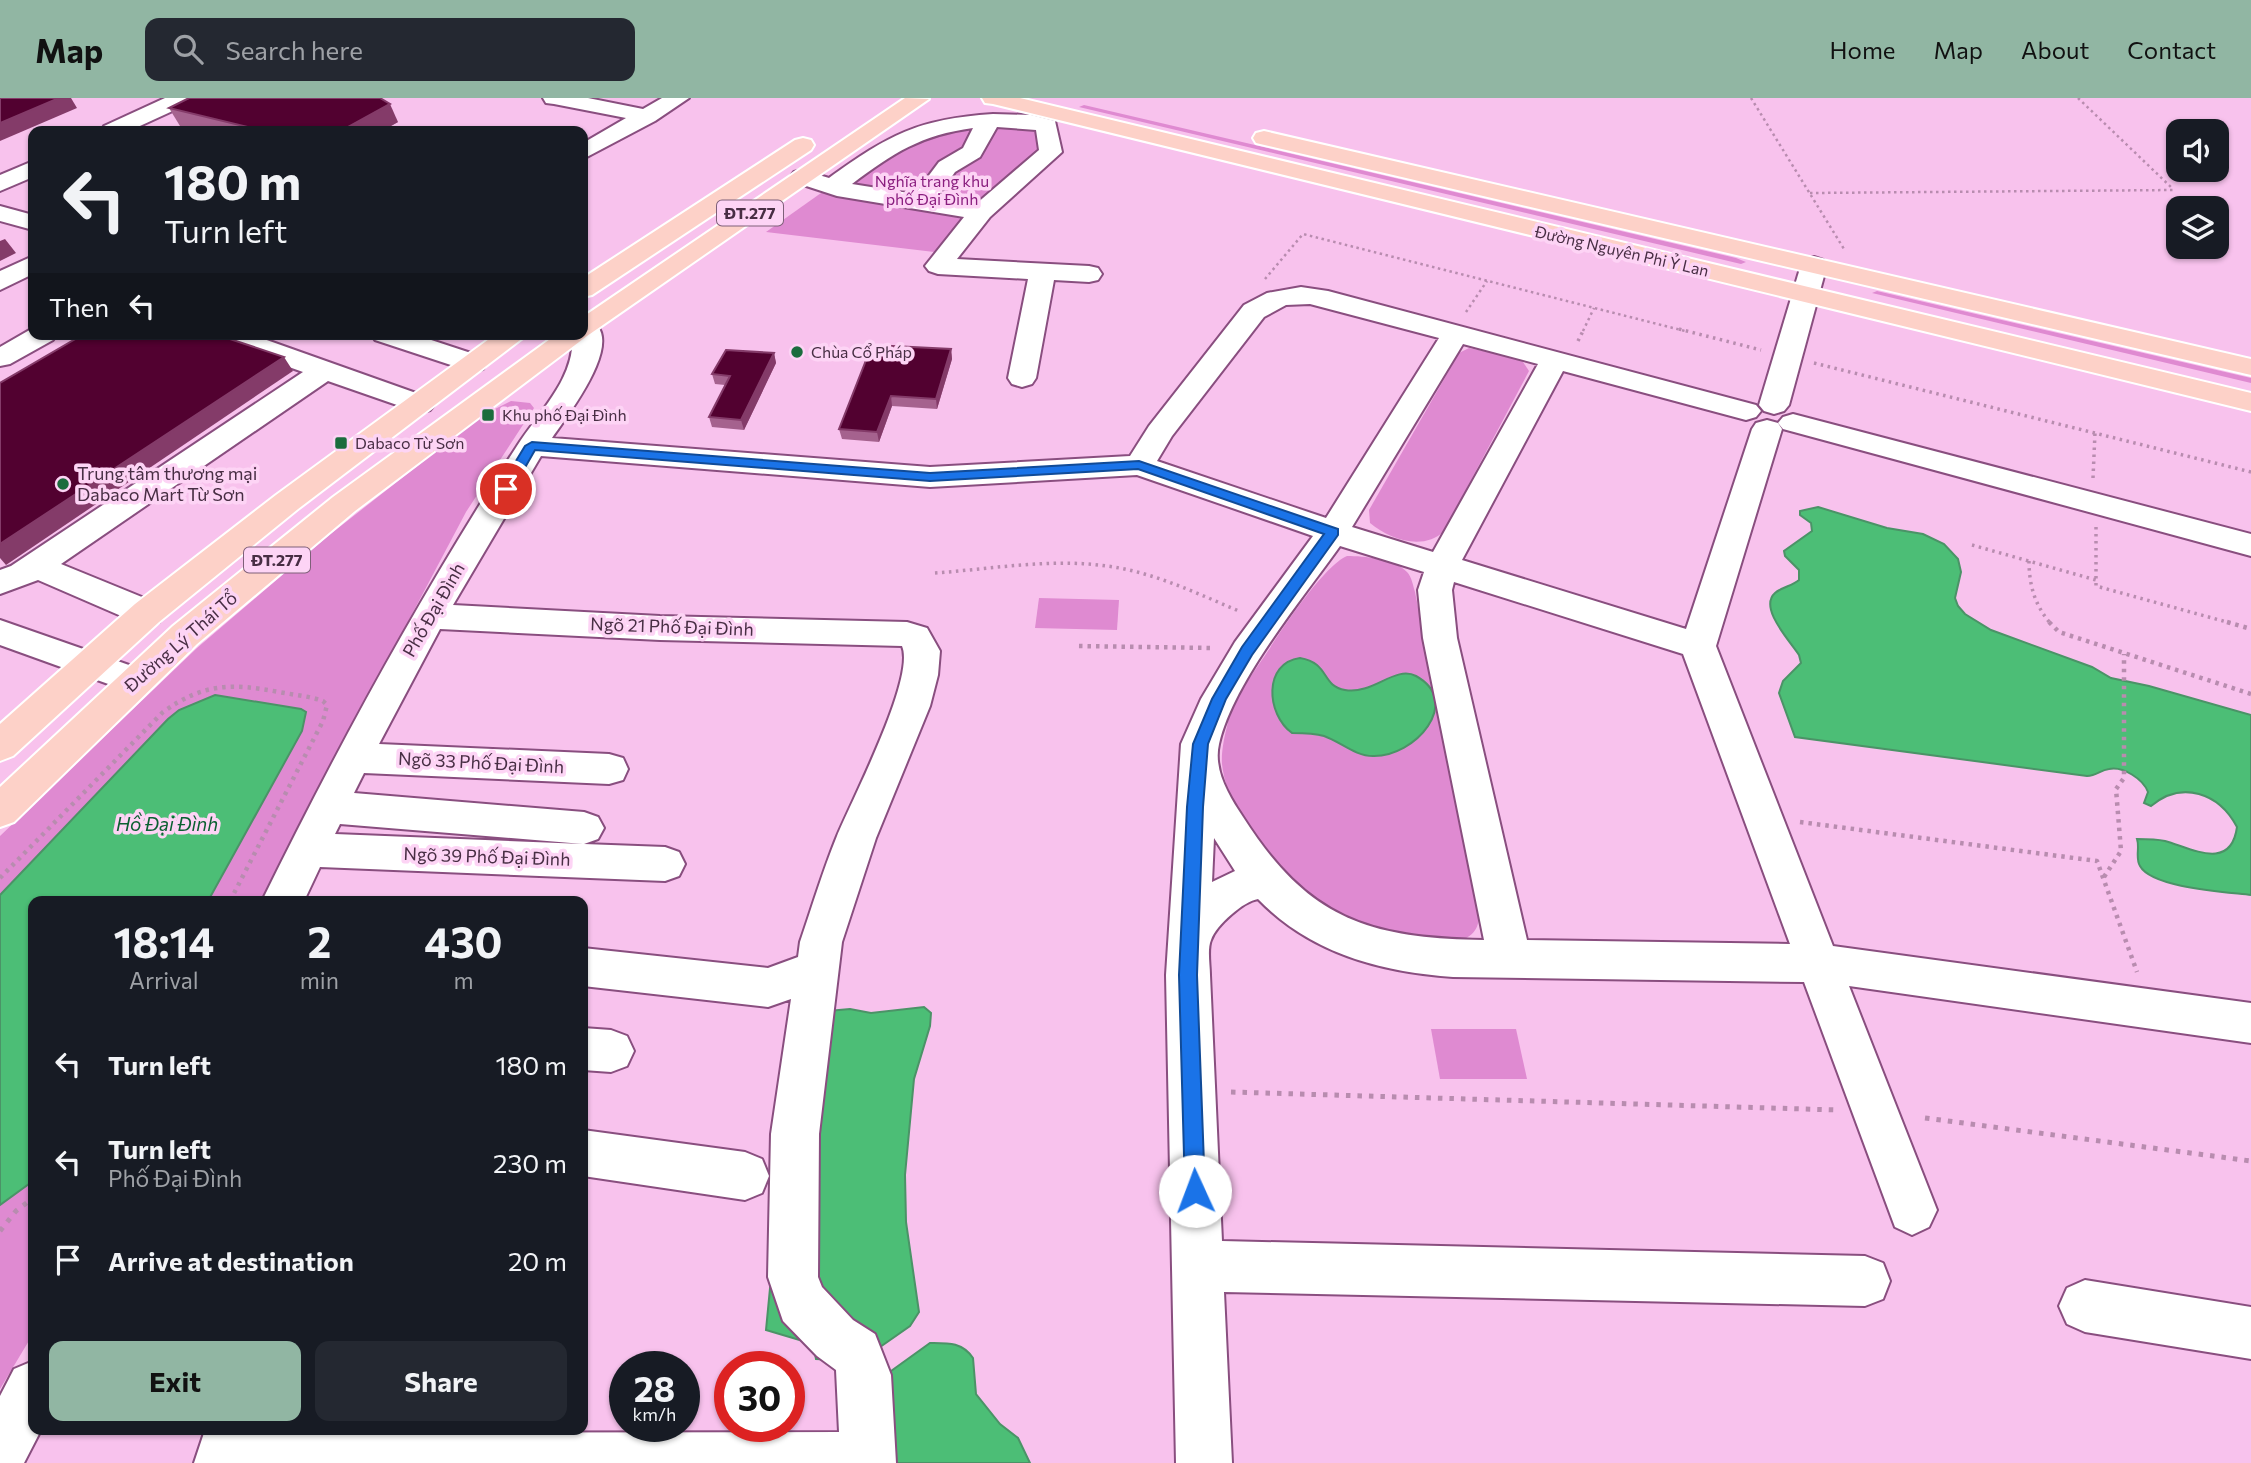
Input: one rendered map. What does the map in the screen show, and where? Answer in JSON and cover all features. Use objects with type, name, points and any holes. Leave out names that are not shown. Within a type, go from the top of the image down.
[{"type":"main road","points":[[910,98],[939,99]]},
{"type":"main road","name":"Đường Lý Thái Tổ","points":[[588,325],[918,99]]},
{"type":"main road","name":"Đường Nguyên Phi Ỷ Lan","points":[[990,110],[1320,179],[2251,402]]},
{"type":"main road","name":"Đường Nguyên Phi Ỷ Lan","points":[[1241,132],[2251,367]]},
{"type":"main road","name":"ĐT.277","points":[[588,286],[820,134]]},
{"type":"main road","name":"ĐT.277","points":[[0,746],[146,613],[287,502],[506,340]]},
{"type":"main road","name":"Đường Lý Thái Tổ","points":[[0,811],[185,635],[345,504],[567,340]]},
{"type":"street","points":[[130,126],[182,98]]},
{"type":"street","points":[[554,98],[647,116]]},
{"type":"street","points":[[588,149],[678,98]]},
{"type":"street","points":[[833,187],[900,141],[990,110],[1023,122],[1047,126],[1052,149],[1047,156],[981,212],[939,266],[1089,274]]},
{"type":"street","points":[[921,202],[947,167],[972,152],[990,110]]},
{"type":"street","points":[[0,184],[28,171]]},
{"type":"street","points":[[802,177],[833,187],[981,212]]},
{"type":"street","points":[[0,213],[28,221]]},
{"type":"street","points":[[1814,265],[1770,417],[1698,646],[1912,1210]]},
{"type":"street","points":[[0,282],[28,267]]},
{"type":"street","points":[[1022,378],[1042,272]]},
{"type":"street","points":[[1139,465],[1160,432],[1254,311],[1270,301],[1295,295],[1319,297],[1566,350],[1770,417],[2251,545]]},
{"type":"street","points":[[1204,1463],[1188,975],[1200,744],[1226,687],[1247,651],[1333,532],[1458,328]]},
{"type":"street","points":[[240,340],[419,404]]},
{"type":"street","points":[[403,340],[473,363]]},
{"type":"street","name":"Phố Đại Đình","points":[[285,896],[429,616],[532,446],[571,388],[586,360],[586,340]]},
{"type":"street","points":[[6,369],[51,344]]},
{"type":"street","points":[[1509,957],[1440,638],[1435,590],[1442,566],[1566,350]]},
{"type":"street","points":[[0,582],[15,578],[35,566],[325,370]]},
{"type":"street","points":[[532,446],[930,477],[1139,465],[1333,532],[1698,646]]},
{"type":"street","points":[[35,566],[146,613]]},
{"type":"street","name":"Ngõ 21 Phố Đại Đình","points":[[429,616],[660,628],[907,634],[915,637],[922,651],[920,675],[912,706],[856,838],[821,942],[817,969]]},
{"type":"street","points":[[0,632],[136,681]]},
{"type":"street","name":"Ngõ 33 Phố Đại Đình","points":[[354,758],[609,769]]},
{"type":"street","points":[[1197,766],[1214,805],[1236,843],[1267,881],[1312,919],[1344,937],[1412,955],[1453,958],[1819,962],[2251,1023]]},
{"type":"street","points":[[329,807],[584,828]]},
{"type":"street","name":"Ngõ 39 Phố Đại Đình","points":[[308,850],[665,864]]},
{"type":"street","points":[[1190,935],[1210,907],[1224,895],[1239,885],[1267,881]]},
{"type":"street","points":[[230,1435],[221,1461],[868,1461],[864,1375],[856,1353],[835,1338],[801,1303],[793,1277],[795,1134],[817,969],[768,988],[588,968]]},
{"type":"street","points":[[588,1154],[745,1176]]},
{"type":"street","points":[[1198,1266],[1865,1282]]},
{"type":"street","points":[[2085,1306],[2251,1333]]},
{"type":"street","points":[[0,1452],[28,1398]]},
{"type":"path","points":[[1751,98],[1862,276]]},
{"type":"path","points":[[1810,193],[2174,190],[2078,98]]},
{"type":"path","points":[[1262,282],[1303,234],[1761,350]]},
{"type":"path","points":[[1458,328],[1487,281]]},
{"type":"path","points":[[1566,350],[1594,308]]},
{"type":"path","points":[[1814,363],[2251,472]]},
{"type":"path","points":[[2093,490],[2095,433]]},
{"type":"path","points":[[2096,516],[2096,586],[2251,629]]},
{"type":"path","points":[[1972,545],[2096,580]]},
{"type":"path","points":[[2029,561],[2031,593],[2048,623],[2070,637],[2251,694]]},
{"type":"path","points":[[934,573],[1084,564],[1109,566],[1183,589],[1250,616]]},
{"type":"path","points":[[1079,646],[1214,648]]},
{"type":"path","points":[[2103,877],[2121,851],[2116,789],[2124,778],[2124,654]]},
{"type":"path","points":[[0,878],[163,712],[181,699],[202,690],[236,684],[323,701],[327,705],[323,721],[233,896]]},
{"type":"path","points":[[1799,821],[2097,861],[2141,983]]},
{"type":"path","points":[[1191,1091],[1838,1110]]},
{"type":"path","points":[[1925,1118],[2251,1161]]},
{"type":"path","points":[[0,1231],[16,1211],[28,1202]]},
{"type":"green space","points":[[1084,105],[1746,262],[1741,264],[1079,107]]},
{"type":"green space","name":"Nghĩa trang khu phố Đại Đình","points":[[1043,123],[1056,152],[951,254],[766,232],[893,142],[934,127]]},
{"type":"green space","points":[[1877,291],[2251,378],[2251,383],[1872,293]]},
{"type":"green space","points":[[1469,348],[1521,359],[1529,371],[1444,531],[1427,541],[1417,542],[1387,534],[1370,523],[1369,510],[1459,353]]},
{"type":"green space","points":[[511,401],[530,403],[534,408],[466,512],[320,788],[266,896],[28,896],[28,1342],[0,1389],[0,836],[197,648],[328,536],[487,413]]},
{"type":"green space","points":[[1347,556],[1395,564],[1409,574],[1415,592],[1479,912],[1478,925],[1472,934],[1450,944],[1367,927],[1343,917],[1319,902],[1295,884],[1254,839],[1228,789],[1222,754],[1235,702],[1305,597],[1328,571]]},
{"type":"green space","points":[[1039,598],[1119,600],[1117,630],[1035,628]]},
{"type":"green space","points":[[1431,1029],[1516,1029],[1527,1079],[1440,1079]]},
{"type":"water","points":[[1818,507],[1887,528],[1923,534],[1944,544],[1958,559],[1961,572],[1955,598],[1958,606],[1965,614],[1991,630],[2092,667],[2111,678],[2251,715],[2251,895],[2174,884],[2147,873],[2140,866],[2137,839],[2165,841],[2198,852],[2218,853],[2227,849],[2233,841],[2237,827],[2220,806],[2199,794],[2175,794],[2151,806],[2144,803],[2148,792],[2142,782],[2132,774],[2120,770],[2106,770],[2087,776],[1795,737],[1779,693],[1783,681],[1801,663],[1799,655],[1783,634],[1770,607],[1775,593],[1799,580],[1799,570],[1785,556],[1784,551],[1812,531],[1811,523],[1800,515],[1800,511]]},
{"type":"water","points":[[1300,658],[1316,665],[1332,684],[1345,690],[1365,688],[1400,674],[1416,676],[1429,687],[1435,700],[1434,713],[1428,726],[1404,748],[1373,756],[1354,751],[1324,736],[1292,733],[1283,725],[1277,714],[1272,690],[1279,669]]},
{"type":"water","name":"Hồ Đại Đình","points":[[215,695],[306,712],[302,731],[211,896],[28,896],[28,1185],[0,1205],[0,895],[179,710]]},
{"type":"water","points":[[924,1007],[931,1013],[930,1026],[914,1079],[905,1175],[906,1222],[919,1312],[910,1326],[860,1361],[816,1359],[813,1344],[766,1330],[776,1226],[806,1013],[850,1009],[871,1013]]},
{"type":"water","points":[[930,1343],[954,1344],[969,1353],[973,1358],[976,1394],[1000,1424],[1018,1438],[1030,1463],[840,1463],[848,1402]]},
{"type":"building","points":[[0,98],[59,98],[0,123]]},
{"type":"building","points":[[189,98],[380,98],[390,104],[350,126],[243,126],[169,108]]},
{"type":"building","name":"Trung tâm thương mại Dabaco Mart Từ Sơn","points":[[74,340],[233,340],[284,357],[0,544],[0,383]]},
{"type":"building","points":[[872,345],[951,349],[936,399],[891,396],[877,432],[839,429]]},
{"type":"building","points":[[726,350],[774,353],[741,420],[709,417],[730,376],[712,374]]},
{"type":"place","name":"Chùa Cổ Pháp","points":[[797,352]]},
{"type":"place","name":"Khu phố Đại Đình","points":[[488,415]]},
{"type":"place","name":"Dabaco Từ Sơn","points":[[341,443]]},
{"type":"place","name":"Trung tâm thương mại Dabaco Mart Từ Sơn","points":[[63,484]]},
{"type":"route","points":[[506,489],[532,446],[930,477],[1139,465],[1333,532],[1247,651],[1219,699],[1200,744],[1188,975],[1195,1191]]}]
